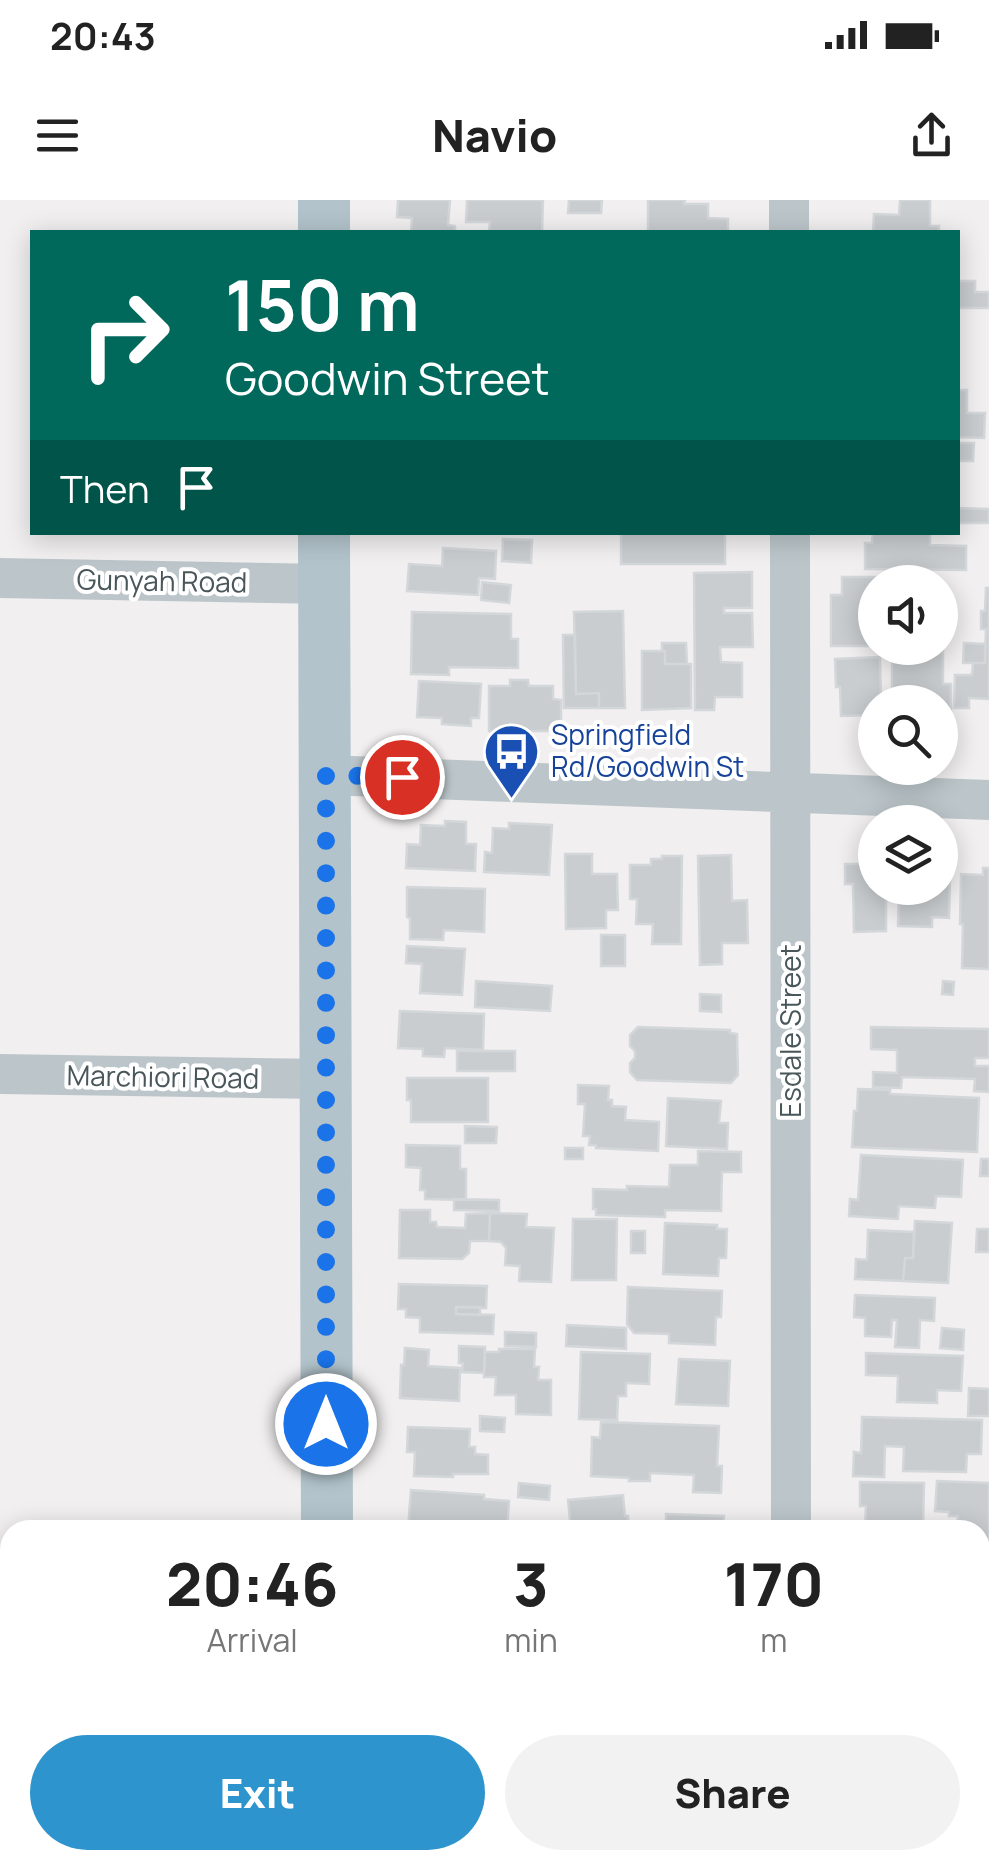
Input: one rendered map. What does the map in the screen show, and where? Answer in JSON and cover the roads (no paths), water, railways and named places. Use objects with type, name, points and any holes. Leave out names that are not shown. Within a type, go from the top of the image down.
[{"type":"main road","points":[[324,200],[324,230]]},
{"type":"main road","points":[[324,535],[327,1520]]},
{"type":"street","points":[[789,200],[790,230]]},
{"type":"street","name":"Esdale Street","points":[[790,535],[791,1520]]},
{"type":"street","name":"Gunyah Road","points":[[0,578],[325,584]]},
{"type":"street","points":[[326,775],[989,800]]},
{"type":"street","name":"Marchiori Road","points":[[0,1074],[325,1079]]},
{"type":"place","name":"Springfield Rd/Goodwin St","points":[[512,800]]}]
